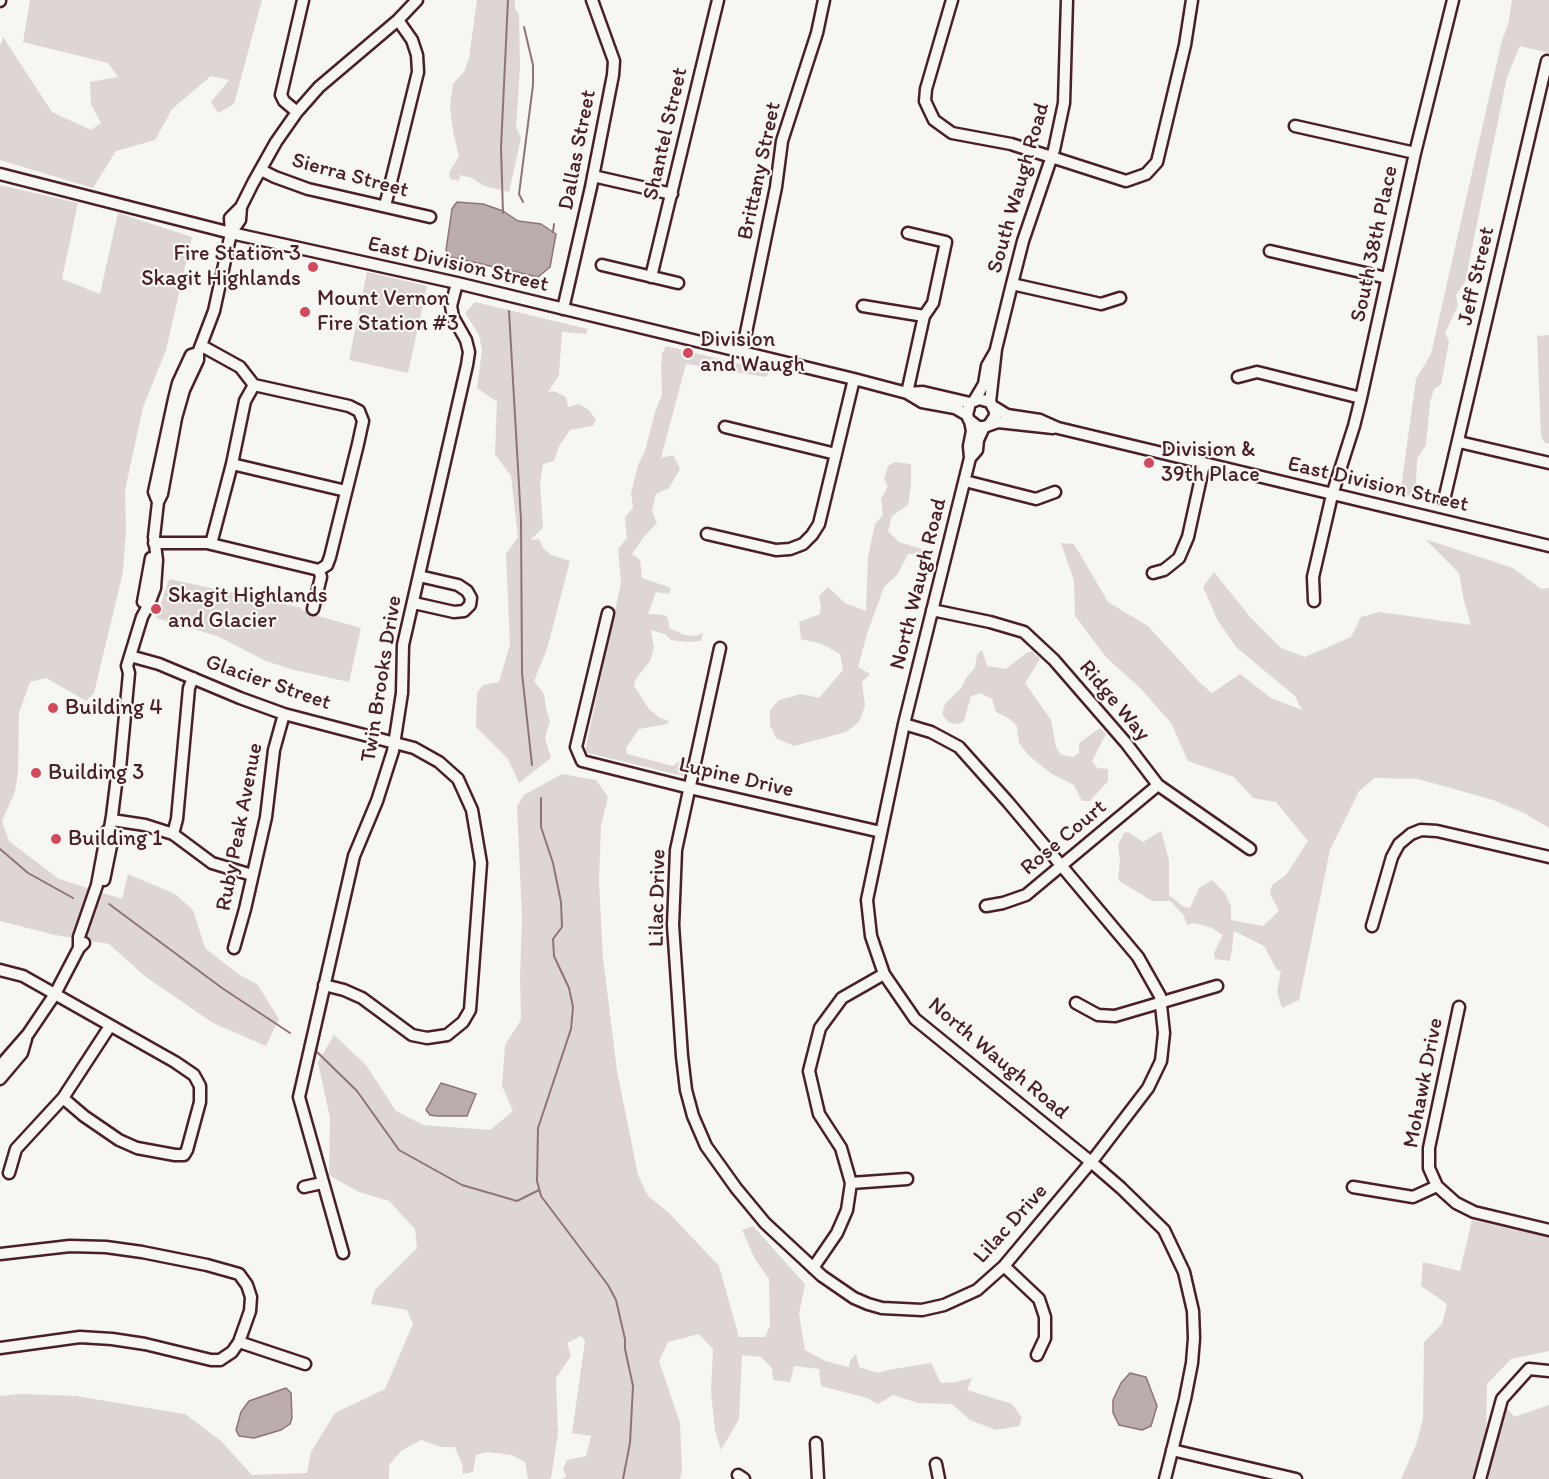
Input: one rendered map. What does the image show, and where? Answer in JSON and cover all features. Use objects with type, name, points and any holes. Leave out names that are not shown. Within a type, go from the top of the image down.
[{"type":"street","points":[[297,112],[284,101],[281,95],[303,0]]},
{"type":"street","points":[[0,1066],[28,1034],[55,994],[79,948],[80,937],[97,885],[107,831],[111,824],[120,768],[129,661],[142,617],[154,547],[158,502],[154,492],[176,391],[191,355],[200,350],[214,311],[231,233],[240,220],[241,207],[276,142],[297,112],[319,87],[398,20],[417,0]]},
{"type":"street","name":"Dallas Street","points":[[563,309],[593,176],[614,61],[592,0]]},
{"type":"street","name":"Shantel Street","points":[[651,277],[718,0]]},
{"type":"street","name":"Brittany Street","points":[[742,352],[777,187],[782,141],[824,0]]},
{"type":"street","points":[[952,0],[926,89],[925,101],[934,120],[952,133],[1011,144],[1126,181],[1146,174],[1157,162],[1185,45],[1192,0]]},
{"type":"street","name":"South Waugh Road","points":[[992,405],[996,349],[1023,241],[1052,156],[1064,104],[1067,0]]},
{"type":"street","name":"South 38th Place","points":[[1314,601],[1313,577],[1332,495],[1361,398],[1415,153],[1453,0]]},
{"type":"street","points":[[385,206],[418,72],[417,55],[412,40],[398,20]]},
{"type":"street","name":"Jeff Street","points":[[1444,500],[1547,61]]},
{"type":"street","points":[[1295,126],[1415,153]]},
{"type":"street","name":"Sierra Street","points":[[261,170],[308,189],[430,217]]},
{"type":"street","name":"East Division Street","points":[[0,174],[231,233],[457,284],[854,379],[907,393],[921,402],[955,408],[969,418]]},
{"type":"street","points":[[593,176],[672,194]]},
{"type":"street","points":[[907,393],[924,316],[933,303],[946,242],[908,233]]},
{"type":"street","points":[[1270,251],[1388,278]]},
{"type":"street","points":[[602,265],[678,283]]},
{"type":"street","name":"Twin Brooks Drive","points":[[343,1252],[299,1097],[354,856],[380,792],[394,743],[402,693],[403,645],[469,352],[466,340],[453,316],[452,306],[457,284]]},
{"type":"street","points":[[1012,284],[1101,304],[1120,298]]},
{"type":"street","points":[[862,306],[924,316]]},
{"type":"street","name":"South Waugh Road","points":[[972,402],[984,384],[987,366],[996,349]]},
{"type":"street","points":[[154,547],[211,544],[319,570],[327,565],[330,557],[363,421],[359,411],[349,406],[254,385],[240,367],[200,350]]},
{"type":"street","points":[[1238,377],[1257,372],[1361,398]]},
{"type":"street","points":[[707,534],[776,550],[790,549],[803,544],[819,525],[854,379]]},
{"type":"street","points":[[211,544],[232,464],[245,401],[254,385]]},
{"type":"street","name":"East Division Street","points":[[907,393],[923,392],[972,402]]},
{"type":"street","points":[[985,399],[992,405],[995,416],[986,426],[978,427],[969,418],[972,402],[985,399]]},
{"type":"street","name":"East Division Street","points":[[992,405],[1007,415],[1040,420],[1058,428],[1549,546]]},
{"type":"street","name":"North Waugh Road","points":[[969,418],[972,428],[969,446],[974,454]]},
{"type":"street","name":"East Division Street","points":[[986,426],[998,422],[1058,428]]},
{"type":"street","name":"North Waugh Road","points":[[986,426],[978,440],[965,481],[904,724],[867,900],[871,936],[884,974],[915,1019],[1091,1162],[1164,1230],[1184,1272],[1193,1311],[1194,1338],[1187,1390],[1165,1479]]},
{"type":"street","points":[[725,427],[836,454]]},
{"type":"street","points":[[1459,442],[1549,463]]},
{"type":"street","points":[[232,464],[346,491]]},
{"type":"street","points":[[1153,573],[1164,570],[1179,558],[1188,537],[1204,464]]},
{"type":"street","points":[[965,481],[1036,499],[1055,492]]},
{"type":"street","points":[[313,609],[321,577],[319,570]]},
{"type":"street","points":[[414,603],[454,612],[464,611],[470,605],[471,598],[467,591],[458,585],[419,576]]},
{"type":"street","name":"Ridge Way","points":[[933,610],[1024,632],[1054,660],[1126,743],[1158,785],[1250,849]]},
{"type":"street","name":"Lupine Drive","points":[[608,613],[576,747],[582,761],[881,832]]},
{"type":"street","name":"Lilac Drive","points":[[720,648],[676,850],[673,925],[682,1056],[686,1090],[693,1116],[706,1146],[736,1188],[765,1223],[833,1285],[854,1298],[882,1308],[922,1310],[944,1305],[977,1290],[1004,1266],[1091,1162],[1148,1088],[1160,1064],[1164,1032],[1162,1004],[1138,957],[1008,802],[959,747],[931,732],[904,724]]},
{"type":"street","name":"Glacier Street","points":[[129,661],[159,664],[284,714],[414,748],[439,762],[458,779],[472,810],[481,863],[470,1010],[463,1022],[447,1035],[427,1038],[412,1035],[362,998],[324,985]]},
{"type":"street","points":[[173,834],[177,819],[189,687],[193,678]]},
{"type":"street","name":"Ruby Peak Avenue","points":[[234,948],[266,817],[274,750],[284,714]]},
{"type":"street","name":"Rose Court","points":[[986,906],[1026,896],[1158,785]]},
{"type":"street","points":[[111,824],[145,825],[173,834],[212,863],[252,875]]},
{"type":"street","points":[[1371,926],[1392,857],[1399,844],[1411,834],[1421,830],[1437,831],[1549,857]]},
{"type":"street","points":[[0,970],[23,976],[55,994],[194,1075],[200,1086],[200,1102],[184,1155],[137,1148],[119,1140],[84,1116],[63,1098]]},
{"type":"street","points":[[813,1268],[837,1233],[848,1210],[851,1183],[841,1148],[819,1114],[809,1071],[819,1028],[842,998],[884,974]]},
{"type":"street","points":[[1076,1003],[1098,1015],[1115,1016],[1217,986]]},
{"type":"street","name":"Mohawk Drive","points":[[1437,1186],[1429,1168],[1428,1149],[1459,1007]]},
{"type":"street","points":[[9,1173],[16,1149],[63,1098],[110,1026]]},
{"type":"street","points":[[0,1078],[22,1053],[28,1034]]},
{"type":"street","points":[[851,1183],[907,1179]]},
{"type":"street","points":[[304,1187],[322,1183]]},
{"type":"street","points":[[1353,1187],[1413,1197],[1437,1186],[1456,1203],[1474,1212],[1549,1230]]},
{"type":"street","points":[[0,1254],[70,1246],[106,1247],[142,1252],[239,1274],[247,1285],[251,1297],[250,1311],[239,1342],[227,1357],[211,1360],[145,1344],[80,1337],[0,1348]]},
{"type":"street","points":[[1004,1266],[1039,1299],[1046,1317],[1045,1338],[1037,1355]]},
{"type":"street","points":[[239,1342],[305,1364]]},
{"type":"street","points":[[1480,1479],[1502,1399],[1529,1369],[1549,1371]]},
{"type":"street","points":[[816,1443],[818,1479]]},
{"type":"street","points":[[1172,1450],[1296,1479]]},
{"type":"street","points":[[936,1464],[939,1479]]},
{"type":"shaded area","points":[[30,0],[262,0],[234,104],[218,113],[211,102],[229,80],[211,76],[172,109],[155,140],[116,151],[93,188],[0,160],[0,46],[3,37],[52,112],[91,130],[101,123],[91,104],[90,82],[118,77],[108,63],[23,42]]},
{"type":"shaded area","points":[[477,0],[515,0],[515,9],[519,14],[520,66],[516,127],[521,138],[509,192],[484,186],[472,178],[460,175],[459,181],[450,179],[449,173],[459,156],[450,105],[453,84],[464,72],[469,58]]},
{"type":"shaded area","points":[[1512,0],[1549,0],[1549,53],[1520,46],[1507,77],[1465,282],[1456,295],[1458,306],[1445,333],[1449,341],[1441,385],[1434,389],[1430,402],[1426,445],[1417,459],[1416,483],[1409,496],[1400,495],[1416,379],[1431,354]]},
{"type":"shaded area","points":[[0,185],[78,203],[62,279],[100,294],[118,213],[192,237],[166,350],[143,407],[125,490],[126,529],[123,572],[94,693],[86,701],[46,678],[30,682],[19,713],[18,771],[15,792],[2,821],[9,841],[59,879],[122,899],[128,874],[175,894],[193,910],[205,948],[238,974],[257,984],[279,1019],[266,1046],[213,1023],[146,977],[109,944],[55,935],[0,921]]},
{"type":"shaded area","points":[[457,202],[483,204],[503,211],[518,221],[541,224],[556,234],[550,267],[538,277],[451,257],[446,250],[452,209]]},
{"type":"shaded area","points":[[367,272],[427,286],[408,373],[349,360]]},
{"type":"shaded area","points":[[475,302],[588,329],[586,334],[562,332],[559,375],[548,392],[554,391],[566,397],[568,407],[579,404],[589,410],[596,420],[593,426],[570,430],[559,446],[554,461],[543,464],[540,483],[543,528],[530,540],[539,539],[543,548],[551,555],[570,561],[547,649],[534,681],[544,694],[550,721],[545,738],[551,758],[519,783],[508,759],[476,727],[477,693],[483,685],[499,682],[510,644],[506,554],[518,537],[511,476],[495,454],[497,402],[477,388],[482,350],[479,335],[465,313]]},
{"type":"shaded area","points":[[1549,335],[1549,443],[1545,443],[1541,436],[1537,336]]},
{"type":"shaded area","points":[[666,346],[770,371],[766,377],[686,364],[661,458],[673,455],[680,469],[669,488],[656,494],[652,511],[657,523],[632,554],[640,560],[642,578],[671,588],[669,594],[656,592],[648,614],[665,615],[669,628],[684,635],[696,636],[703,633],[701,641],[688,642],[671,640],[665,634],[651,630],[654,648],[650,661],[636,679],[634,686],[649,709],[660,718],[669,721],[667,724],[639,729],[626,748],[627,754],[673,766],[683,758],[687,761],[688,768],[683,776],[585,751],[621,583],[618,549],[627,538],[625,517],[633,508],[631,493],[638,465],[645,451],[662,395],[661,366],[662,354]]},
{"type":"shaded area","points":[[895,462],[911,464],[911,485],[908,505],[892,516],[888,531],[899,542],[922,549],[921,553],[908,554],[897,575],[884,587],[858,667],[870,674],[862,682],[865,706],[859,722],[846,732],[794,746],[776,738],[770,725],[770,710],[779,700],[801,694],[819,698],[843,670],[840,654],[822,644],[801,639],[799,622],[820,614],[819,596],[828,587],[845,603],[866,611],[868,557],[875,524],[883,515],[881,499],[888,486],[884,479],[888,466]]},
{"type":"shaded area","points":[[1425,539],[1513,568],[1541,589],[1549,588],[1549,828],[1524,813],[1493,800],[1418,779],[1375,778],[1359,791],[1330,850],[1299,1000],[1282,1008],[1277,992],[1281,971],[1277,970],[1264,946],[1234,931],[1229,961],[1215,959],[1214,953],[1223,935],[1202,925],[1194,923],[1187,925],[1183,914],[1170,901],[1152,901],[1118,880],[1120,861],[1118,845],[1124,833],[1128,832],[1143,842],[1161,831],[1169,860],[1169,895],[1184,907],[1190,908],[1199,888],[1212,880],[1225,893],[1231,906],[1231,920],[1263,926],[1279,911],[1270,894],[1272,885],[1286,875],[1308,841],[1276,802],[1253,798],[1234,777],[1188,761],[1171,723],[1142,690],[1106,657],[1075,616],[1074,581],[1061,543],[1074,544],[1108,602],[1148,626],[1199,682],[1212,693],[1240,674],[1271,698],[1302,710],[1295,696],[1237,648],[1218,621],[1203,587],[1214,572],[1250,617],[1281,648],[1305,657],[1351,637],[1361,617],[1380,612],[1471,625],[1459,573]]},
{"type":"shaded area","points":[[169,579],[299,607],[307,613],[361,628],[349,682],[290,669],[266,661],[217,636],[156,618]]},
{"type":"shaded area","points":[[982,650],[987,666],[1006,669],[1032,651],[1040,659],[1025,683],[1051,720],[1056,747],[1061,755],[1073,757],[1079,753],[1079,743],[1100,728],[1106,734],[1092,761],[1097,768],[1108,769],[1108,781],[1090,801],[1082,801],[1074,785],[1052,774],[1029,756],[1019,743],[1017,726],[1010,719],[996,712],[992,699],[980,693],[971,696],[964,721],[958,724],[949,723],[942,714],[945,704],[961,688],[975,668],[977,655]]},
{"type":"shaded area","points":[[562,774],[596,780],[608,797],[601,825],[599,882],[603,958],[617,1071],[638,1175],[648,1196],[668,1212],[719,1266],[739,1337],[765,1337],[770,1326],[769,1279],[755,1259],[742,1230],[753,1226],[805,1284],[799,1314],[805,1350],[825,1361],[849,1367],[850,1361],[856,1354],[859,1367],[878,1373],[931,1363],[941,1383],[972,1378],[967,1390],[1012,1404],[1022,1418],[1019,1426],[996,1430],[970,1420],[952,1404],[918,1403],[893,1395],[878,1404],[867,1398],[821,1386],[819,1369],[794,1366],[790,1382],[773,1380],[772,1368],[761,1357],[742,1355],[739,1419],[721,1450],[715,1430],[711,1392],[713,1349],[699,1334],[668,1342],[659,1361],[680,1423],[682,1470],[680,1479],[561,1479],[566,1477],[563,1469],[567,1460],[586,1456],[591,1436],[572,1433],[585,1341],[581,1336],[567,1343],[571,1356],[556,1378],[558,1434],[549,1479],[528,1479],[525,1462],[512,1455],[487,1452],[476,1455],[473,1472],[463,1474],[462,1464],[455,1447],[441,1447],[421,1440],[401,1451],[389,1465],[389,1479],[0,1479],[0,1396],[21,1394],[76,1396],[185,1414],[221,1441],[252,1475],[307,1473],[311,1452],[335,1413],[385,1389],[413,1324],[407,1310],[371,1304],[375,1290],[417,1248],[415,1229],[389,1201],[359,1192],[329,1175],[330,1118],[318,1062],[334,1035],[366,1065],[396,1111],[423,1125],[490,1130],[513,1111],[502,1086],[505,1045],[521,1020],[522,918],[517,806],[524,795]]},
{"type":"shaded area","points":[[441,1083],[476,1094],[467,1116],[436,1116],[430,1115],[426,1110]]},
{"type":"shaded area","points":[[1472,1220],[1549,1237],[1549,1351],[1511,1359],[1487,1384],[1486,1432],[1472,1479],[1401,1479],[1416,1445],[1423,1419],[1424,1342],[1442,1324],[1447,1304],[1421,1286],[1423,1262],[1460,1271]]},
{"type":"shaded area","points":[[1130,1373],[1146,1377],[1157,1406],[1151,1426],[1142,1430],[1119,1425],[1113,1413],[1113,1400],[1121,1383]]},
{"type":"shaded area","points":[[286,1388],[291,1393],[292,1418],[290,1424],[281,1430],[254,1438],[239,1436],[236,1430],[241,1412],[249,1401]]},
{"type":"shaded area","points":[[1549,1405],[1549,1479],[1486,1479],[1505,1406],[1514,1417]]},
{"type":"waterway","points":[[503,213],[501,148],[508,0]]},
{"type":"waterway","points":[[523,202],[519,194],[533,85],[533,65],[524,27]]},
{"type":"waterway","points":[[553,232],[554,224]]},
{"type":"waterway","points":[[505,270],[506,283]]},
{"type":"waterway","points":[[509,311],[521,520],[522,673],[532,765]]},
{"type":"waterway","points":[[541,798],[541,827],[553,863],[561,902],[562,927],[553,939],[554,956],[569,988],[573,1007],[571,1029],[538,1128],[537,1181],[541,1196],[608,1285],[616,1300],[633,1386],[630,1443],[623,1479]]},
{"type":"waterway","points":[[0,849],[28,873],[73,898]]},
{"type":"waterway","points":[[109,904],[222,988],[290,1033]]},
{"type":"waterway","points":[[316,1051],[357,1091],[399,1150],[462,1185],[517,1201],[539,1190]]},
{"type":"place","name":"Fire Station 3 Skagit Highlands","points":[[313,267]]},
{"type":"place","name":"Mount Vernon Fire Station #3","points":[[305,312]]},
{"type":"place","name":"Division and Waugh","points":[[688,353]]},
{"type":"place","name":"Division & 39th Place","points":[[1149,463]]},
{"type":"place","name":"Skagit Highlands and Glacier","points":[[156,609]]},
{"type":"place","name":"Building 4","points":[[53,708]]},
{"type":"place","name":"Building 3","points":[[36,773]]},
{"type":"place","name":"Building 1","points":[[56,839]]}]
